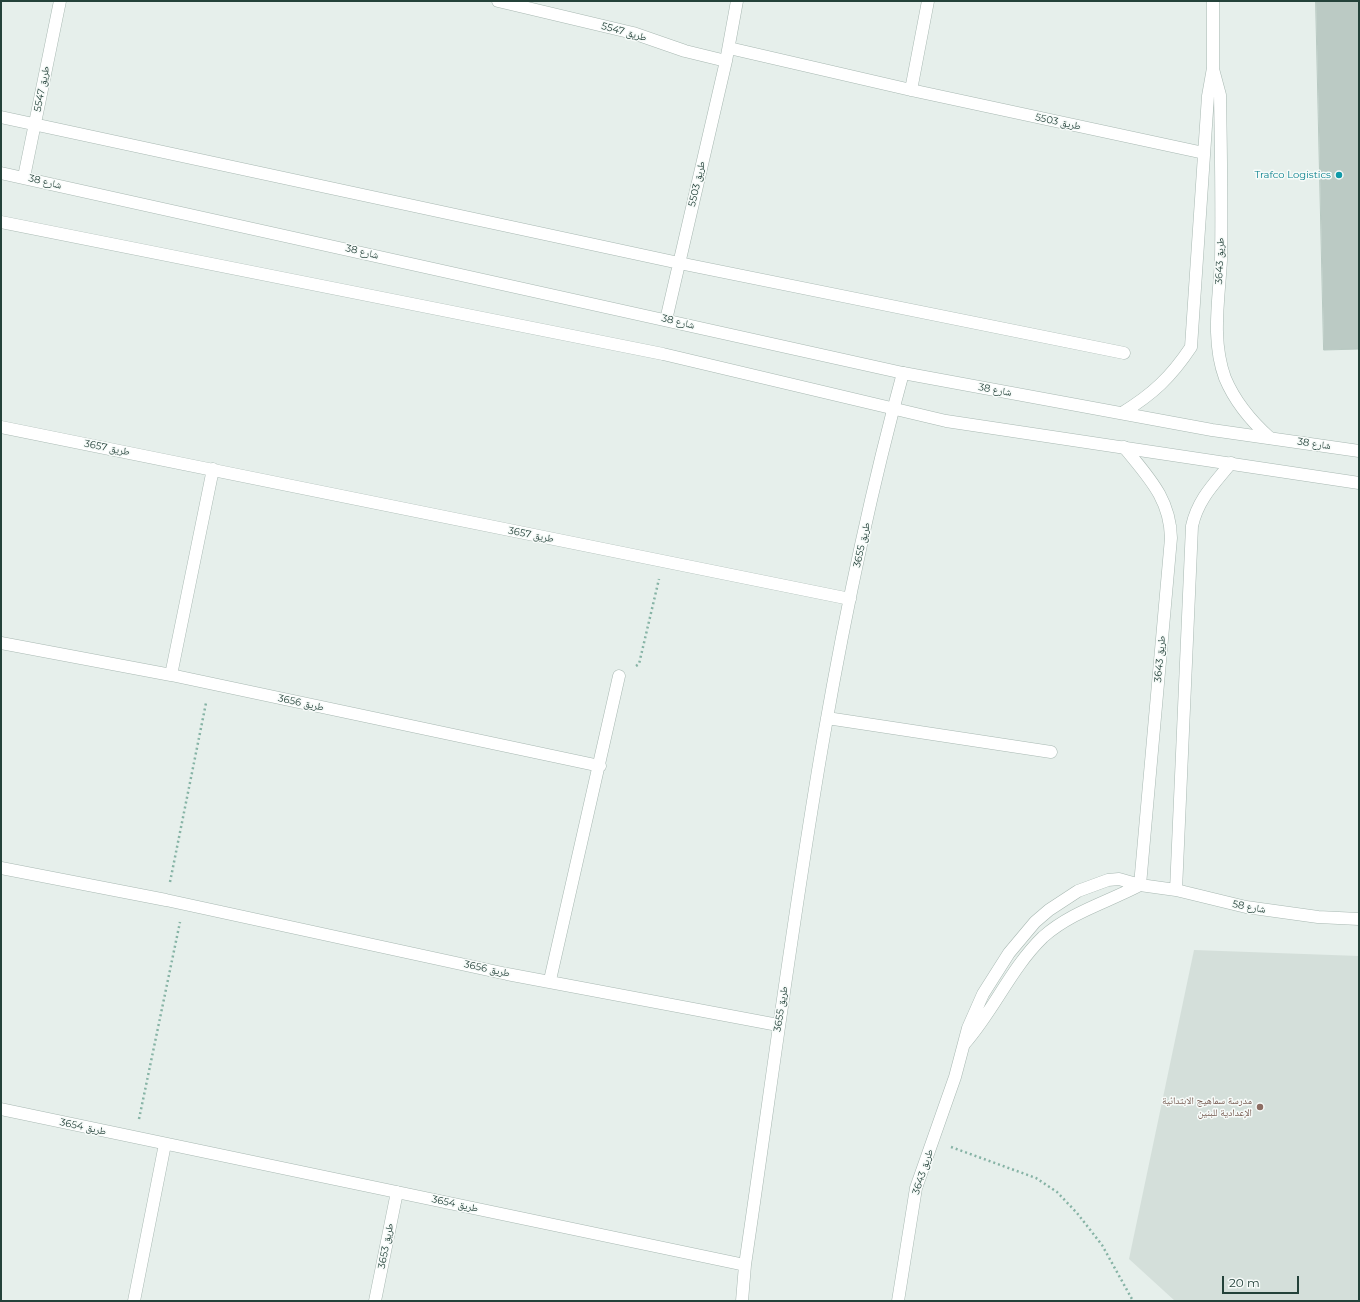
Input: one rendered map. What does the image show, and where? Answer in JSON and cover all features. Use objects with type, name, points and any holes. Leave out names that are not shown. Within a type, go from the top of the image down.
[{"type":"street","name":"طريق 5547","points":[[24,177],[60,1]]},
{"type":"street","name":"طريق 5547","points":[[498,1],[522,3],[633,33],[685,51],[726,61]]},
{"type":"street","name":"طريق 5503","points":[[666,320],[729,48],[738,1]]},
{"type":"street","points":[[911,90],[928,1]]},
{"type":"street","name":"طريق 3643","points":[[1122,413],[1143,400],[1162,385],[1178,366],[1191,346],[1208,96],[1213,68],[1213,1]]},
{"type":"street","name":"طريق 5503","points":[[729,48],[911,90],[1204,153]]},
{"type":"street","name":"طريق 3643","points":[[1213,68],[1220,95],[1220,260],[1216,337],[1219,358],[1225,378],[1238,402],[1249,418],[1270,438]]},
{"type":"street","points":[[1,117],[679,263],[1124,353]]},
{"type":"street","name":"شارع 38","points":[[1,173],[903,373],[1212,430],[1359,450]]},
{"type":"street","points":[[1,222],[663,354],[946,421],[1359,483]]},
{"type":"street","name":"طريق 3655","points":[[742,1301],[745,1265],[778,1025],[827,718],[850,599],[893,409],[903,373]]},
{"type":"street","name":"طريق 3657","points":[[1,427],[213,469],[429,515],[850,599]]},
{"type":"street","name":"طريق 3643","points":[[1124,447],[1158,489],[1168,512],[1171,525],[1140,885]]},
{"type":"street","points":[[1176,890],[1192,526],[1197,506],[1231,463]]},
{"type":"street","points":[[171,675],[213,469]]},
{"type":"street","name":"طريق 3656","points":[[1,643],[210,683],[600,766]]},
{"type":"street","points":[[550,980],[600,766],[619,676]]},
{"type":"street","points":[[827,718],[1051,752]]},
{"type":"street","name":"طريق 3656","points":[[1,868],[166,900],[499,972],[550,980],[778,1025]]},
{"type":"street","name":"طريق 3643","points":[[898,1301],[916,1188],[955,1077],[963,1046],[975,1011],[994,975],[1022,937],[1048,910],[1078,891],[1108,880],[1119,879],[1140,885]]},
{"type":"street","name":"طريق 3643","points":[[963,1046],[986,1018],[1019,965],[1044,937],[1074,915],[1140,885]]},
{"type":"street","name":"شارع 58","points":[[1140,885],[1176,890],[1246,907],[1318,917],[1359,919]]},
{"type":"street","name":"طريق 3654","points":[[1,1110],[745,1265]]},
{"type":"street","points":[[134,1301],[165,1144]]},
{"type":"street","name":"طريق 3653","points":[[375,1301],[397,1192]]},
{"type":"path","points":[[619,676],[639,664],[664,561]]},
{"type":"path","points":[[166,900],[210,683]]},
{"type":"path","points":[[135,1137],[184,904]]},
{"type":"path","points":[[933,1140],[1036,1178],[1057,1192],[1077,1213],[1102,1246],[1133,1301]]},
{"type":"shaded area","name":"مدرسة سماهيج الابتدائية الإعدادية للبنين","points":[[1194,950],[1359,956],[1359,1301],[1175,1301],[1129,1259]]},
{"type":"building","name":"Trafco Logistics","points":[[1316,1],[1359,1],[1359,349],[1324,350]]},
{"type":"place","name":"Trafco Logistics","points":[[1339,175]]},
{"type":"place","name":"مدرسة سماهيج الابتدائية الإعدادية للبنين","points":[[1260,1107]]}]
